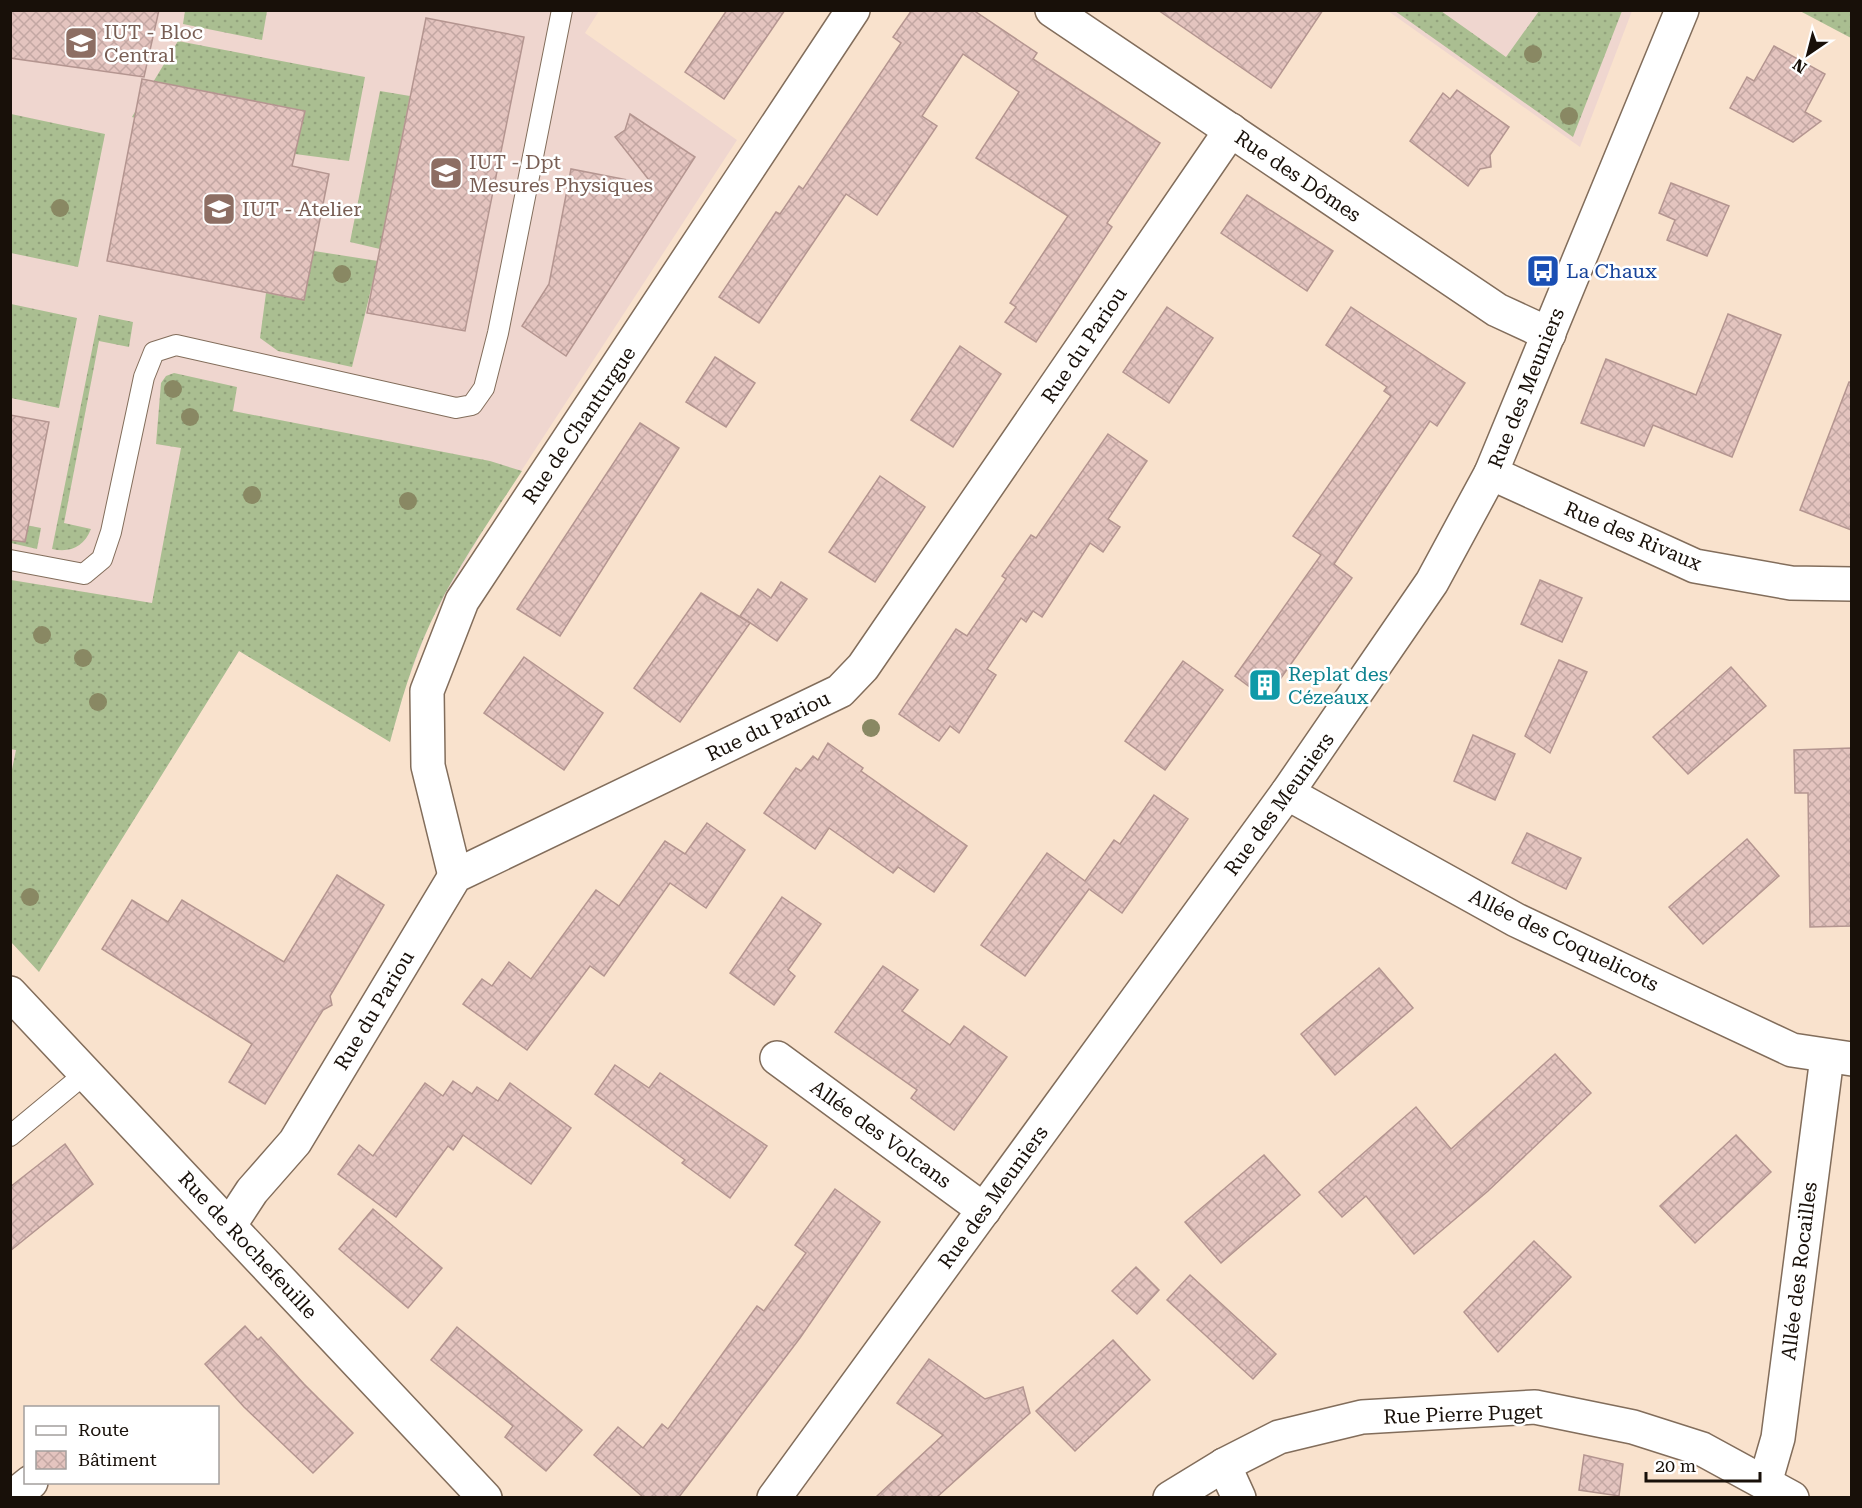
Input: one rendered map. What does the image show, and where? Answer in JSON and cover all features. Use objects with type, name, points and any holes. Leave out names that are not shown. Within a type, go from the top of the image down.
[{"type":"street","name":"Rue de Chanturgue","points":[[455,876],[428,766],[427,691],[462,601],[854,10]]},
{"type":"street","name":"Rue des Dômes","points":[[1052,10],[1497,310],[1549,334]]},
{"type":"street","name":"Rue des Meuniers","points":[[774,1497],[1287,793],[1432,582],[1491,473],[1682,10]]},
{"type":"street","name":"Rue du Pariou","points":[[229,1226],[252,1191],[295,1142],[455,876],[840,691],[863,667],[1231,130]]},
{"type":"street","name":"Rue des Rivaux","points":[[1491,473],[1695,566],[1791,583],[1851,584]]},
{"type":"street","name":"Allée des Coquelicots","points":[[1287,793],[1516,920],[1792,1050],[1839,1058]]},
{"type":"street","name":"Rue de Rochefeuille","points":[[10,993],[485,1497]]},
{"type":"street","name":"Allée des Volcans","points":[[777,1058],[984,1210]]},
{"type":"street","name":"Allée des Rocailles","points":[[1779,1490],[1778,1438],[1839,1058]]},
{"type":"street","name":"Rue Pierre Puget","points":[[1170,1497],[1224,1465],[1279,1437],[1362,1417],[1535,1407],[1633,1427],[1702,1449],[1779,1490]]},
{"type":"street","points":[[1224,1465],[1239,1497]]},
{"type":"street","points":[[11,1497],[28,1484]]},
{"type":"lane","points":[[10,561],[84,574],[102,559],[111,532],[144,377],[154,352],[176,345],[456,408],[472,405],[484,388],[498,333],[562,10]]},
{"type":"lane","points":[[10,1136],[86,1073]]},
{"type":"shaded area","points":[[11,11],[599,11],[585,33],[737,140],[486,525],[430,623],[405,688],[390,742],[239,651],[39,972],[11,942]]},
{"type":"shaded area","points":[[1388,11],[1632,11],[1580,147]]},
{"type":"green space","points":[[185,11],[267,11],[262,40],[183,24]]},
{"type":"green space","points":[[1395,11],[1441,11],[1506,57],[1539,11],[1622,11],[1573,137]]},
{"type":"green space","points":[[1800,11],[1851,11],[1851,38]]},
{"type":"green space","points":[[178,41],[365,77],[349,161],[295,154],[304,111],[180,86],[172,129],[132,117]]},
{"type":"green space","points":[[380,91],[410,96],[380,249],[350,242]]},
{"type":"green space","points":[[11,114],[105,134],[78,267],[11,253]]},
{"type":"green space","points":[[314,251],[378,261],[352,367],[278,351],[260,338],[266,293],[304,300]]},
{"type":"green space","points":[[11,304],[77,318],[59,408],[11,398]]},
{"type":"green space","points":[[99,315],[133,322],[129,347],[99,341],[64,523],[91,529],[76,547],[65,550],[52,549]]},
{"type":"green space","points":[[174,373],[237,387],[233,411],[490,461],[522,471],[473,546],[440,604],[412,667],[390,742],[239,651],[39,972],[11,942],[10,779],[16,750],[10,749],[11,580],[152,603],[181,448],[156,444],[161,383],[166,376]]},
{"type":"green space","points":[[11,522],[41,528],[37,549],[11,543]]},
{"type":"building","name":"IUT - Bloc Central","points":[[10,10],[159,10],[144,77],[10,58]]},
{"type":"building","points":[[727,10],[785,10],[724,99],[685,72]]},
{"type":"building","points":[[912,10],[973,10],[1037,53],[1033,59],[1160,143],[1107,223],[1112,227],[1036,342],[1005,322],[1016,307],[1010,303],[1068,216],[976,158],[1019,92],[963,54],[922,116],[937,126],[877,215],[846,194],[759,323],[719,297],[776,212],[780,214],[799,186],[803,189],[901,43],[893,37]]},
{"type":"building","points":[[1158,10],[1323,10],[1271,88]]},
{"type":"building","name":"IUT - Dpt Mesures Physiques","points":[[426,18],[524,37],[465,331],[367,313]]},
{"type":"building","points":[[1774,46],[1825,74],[1805,112],[1821,121],[1793,142],[1730,108],[1747,77],[1754,81]]},
{"type":"building","name":"IUT - Atelier","points":[[142,79],[305,111],[292,166],[329,174],[304,300],[107,261]]},
{"type":"building","points":[[1457,90],[1509,127],[1490,155],[1491,167],[1480,169],[1468,186],[1410,141],[1443,93],[1450,99]]},
{"type":"building","points":[[630,114],[695,157],[566,356],[522,326],[549,284],[571,169],[653,185],[615,137],[625,130]]},
{"type":"building","points":[[1671,183],[1729,206],[1707,256],[1667,240],[1675,220],[1659,213]]},
{"type":"building","points":[[1247,195],[1333,251],[1307,291],[1221,233]]},
{"type":"building","points":[[1167,307],[1213,338],[1169,403],[1123,372]]},
{"type":"building","points":[[1351,307],[1465,383],[1437,426],[1430,421],[1334,564],[1352,578],[1266,699],[1235,676],[1321,555],[1293,536],[1391,396],[1384,391],[1387,387],[1326,345]]},
{"type":"building","points":[[1728,314],[1781,335],[1732,457],[1653,425],[1644,446],[1581,423],[1606,359],[1696,395]]},
{"type":"building","points":[[960,346],[1001,374],[953,447],[911,420]]},
{"type":"building","points":[[715,357],[755,383],[726,427],[686,402]]},
{"type":"building","points":[[1849,382],[1851,382],[1851,530],[1800,510]]},
{"type":"building","points":[[10,415],[49,422],[25,542],[10,540]]},
{"type":"building","points":[[640,423],[679,448],[560,636],[517,609]]},
{"type":"building","points":[[1108,434],[1147,461],[1108,519],[1120,527],[1103,552],[1090,543],[1042,617],[1033,611],[1026,622],[1021,618],[987,669],[996,675],[959,733],[950,726],[939,741],[899,714],[956,629],[967,636],[1006,579],[1002,576],[1031,535],[1036,538]]},
{"type":"building","points":[[880,476],[925,507],[875,582],[829,552]]},
{"type":"building","points":[[1540,580],[1582,598],[1562,642],[1521,624]]},
{"type":"building","points":[[781,582],[807,599],[777,641],[740,616],[758,589],[771,598]]},
{"type":"building","points":[[701,593],[750,623],[680,722],[634,688]]},
{"type":"building","points":[[524,657],[603,713],[564,770],[484,713]]},
{"type":"building","points":[[1559,660],[1587,672],[1550,753],[1525,736]]},
{"type":"building","points":[[1183,661],[1223,690],[1165,770],[1125,741]]},
{"type":"building","points":[[1731,667],[1766,706],[1688,774],[1653,737]]},
{"type":"building","points":[[1473,735],[1515,754],[1495,800],[1454,781]]},
{"type":"building","points":[[828,743],[863,768],[861,771],[967,846],[934,892],[898,867],[893,873],[829,828],[815,849],[764,813],[796,768],[801,771],[813,756],[818,760]]},
{"type":"building","points":[[1851,748],[1851,926],[1810,927],[1808,793],[1795,793],[1794,750]]},
{"type":"building","points":[[1154,795],[1188,819],[1122,913],[1089,889],[1025,976],[981,945],[1047,853],[1085,881],[1114,840],[1120,844]]},
{"type":"building","points":[[707,823],[745,850],[706,908],[670,883],[604,976],[590,966],[527,1050],[463,1004],[482,979],[492,986],[509,962],[531,979],[596,890],[619,906],[665,841],[685,854]]},
{"type":"building","points":[[1527,833],[1581,858],[1566,889],[1512,863]]},
{"type":"building","points":[[1747,839],[1779,876],[1703,944],[1669,907]]},
{"type":"building","points":[[337,875],[384,905],[330,996],[332,1005],[323,1010],[265,1104],[229,1082],[252,1044],[102,949],[132,900],[168,922],[182,900],[284,962]]},
{"type":"building","points":[[782,897],[821,924],[788,970],[795,976],[774,1005],[730,973]]},
{"type":"building","points":[[883,966],[918,990],[902,1011],[950,1045],[964,1026],[1007,1057],[954,1130],[911,1098],[917,1090],[835,1032]]},
{"type":"building","points":[[1379,968],[1413,1008],[1335,1075],[1301,1034]]},
{"type":"building","points":[[1555,1054],[1591,1093],[1488,1191],[1414,1254],[1366,1196],[1342,1217],[1319,1192],[1416,1107],[1451,1149]]},
{"type":"building","points":[[615,1065],[649,1088],[660,1073],[767,1146],[730,1198],[682,1163],[685,1160],[595,1094]]},
{"type":"building","points":[[453,1081],[472,1094],[477,1087],[498,1101],[510,1083],[571,1128],[531,1184],[463,1135],[453,1150],[448,1146],[396,1217],[338,1174],[359,1145],[373,1156],[425,1083],[443,1096]]},
{"type":"building","points":[[1736,1135],[1771,1172],[1695,1243],[1660,1206]]},
{"type":"building","points":[[65,1144],[93,1184],[10,1251],[10,1187]]},
{"type":"building","points":[[1264,1155],[1300,1195],[1221,1263],[1185,1222]]},
{"type":"building","points":[[835,1189],[880,1222],[800,1338],[679,1497],[643,1497],[594,1455],[618,1427],[643,1448],[662,1424],[668,1429],[757,1306],[764,1311],[806,1253],[795,1245]]},
{"type":"building","points":[[373,1209],[442,1268],[408,1308],[339,1249]]},
{"type":"building","points":[[1534,1241],[1571,1277],[1498,1352],[1464,1312]]},
{"type":"building","points":[[1136,1267],[1159,1290],[1137,1314],[1112,1291]]},
{"type":"building","points":[[1190,1275],[1276,1354],[1253,1379],[1167,1300]]},
{"type":"building","points":[[245,1326],[258,1340],[261,1337],[353,1433],[313,1473],[244,1407],[205,1364]]},
{"type":"building","points":[[457,1327],[582,1430],[546,1471],[505,1437],[513,1426],[431,1360]]},
{"type":"building","points":[[1113,1340],[1150,1380],[1075,1451],[1036,1411]]},
{"type":"building","points":[[929,1359],[985,1399],[1023,1387],[1030,1413],[937,1497],[876,1497],[943,1435],[897,1403]]},
{"type":"building","points":[[1584,1455],[1623,1464],[1619,1496],[1579,1490]]},
{"type":"place","name":"IUT - Bloc Central","points":[[81,43]]},
{"type":"place","name":"IUT - Dpt Mesures Physiques","points":[[446,173]]},
{"type":"place","name":"IUT - Atelier","points":[[219,209]]},
{"type":"place","name":"La Chaux","points":[[1543,271]]},
{"type":"place","name":"Replat des Cézeaux","points":[[1265,685]]}]
